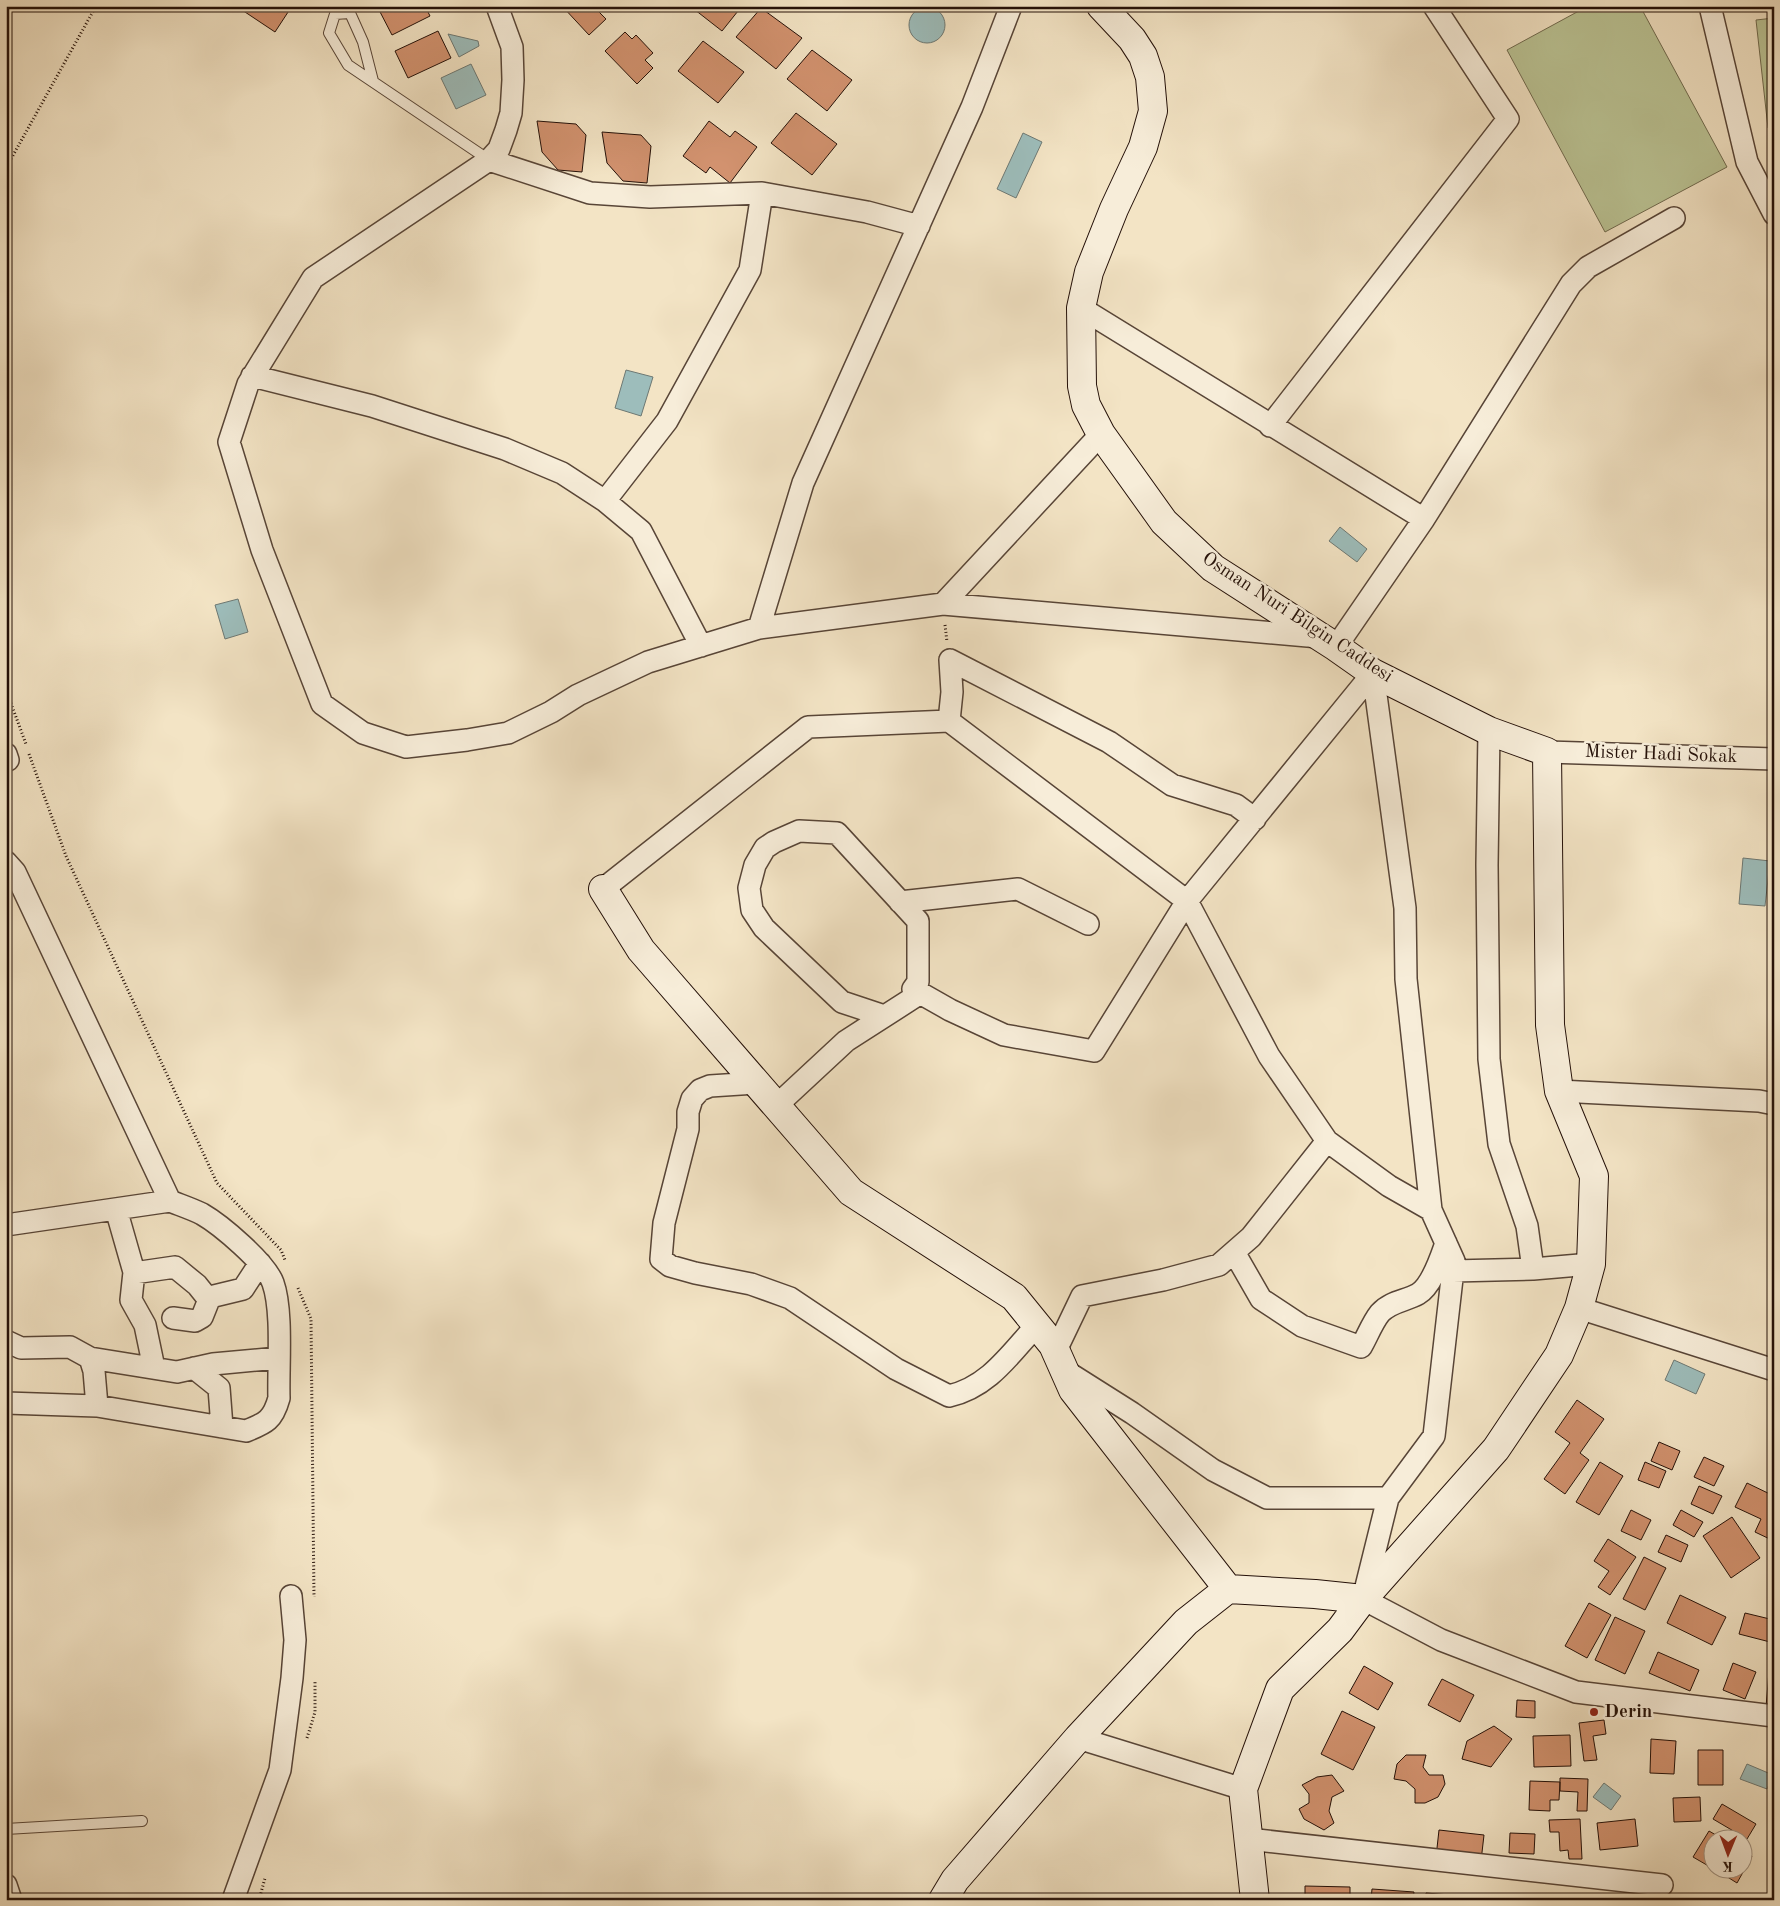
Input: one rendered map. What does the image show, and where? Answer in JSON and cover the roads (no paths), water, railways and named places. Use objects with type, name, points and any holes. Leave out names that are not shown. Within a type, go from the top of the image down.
[{"type":"street","points":[[497,6],[512,47],[513,80],[511,113],[499,149],[489,160],[313,278],[252,376],[229,442],[259,541],[322,704],[363,733],[406,746],[467,740],[508,733],[551,712],[578,695],[648,662],[759,628],[943,604],[1328,642],[1424,519],[1571,284],[1588,267],[1674,218]]},
{"type":"street","points":[[759,628],[803,483],[972,107],[1011,6]]},
{"type":"street","name":"Osman Nuri Bilgin Caddesi","points":[[1101,6],[1132,39],[1143,56],[1150,78],[1153,111],[1143,147],[1114,208],[1089,272],[1081,308],[1082,386],[1086,405],[1100,434],[1164,522],[1214,568],[1373,673],[1489,731],[1547,752]]},
{"type":"street","points":[[1270,426],[1508,119],[1434,6]]},
{"type":"street","points":[[1710,6],[1747,162],[1774,214]]},
{"type":"street","points":[[489,160],[590,194],[650,197],[762,193],[866,212],[918,226]]},
{"type":"street","points":[[605,501],[667,421],[750,270],[762,193]]},
{"type":"street","points":[[1081,308],[1424,519]]},
{"type":"street","points":[[252,376],[372,406],[505,450],[562,473],[605,501],[641,532],[701,646]]},
{"type":"street","points":[[943,604],[1100,434]]},
{"type":"street","points":[[948,721],[952,692],[950,660],[1109,742],[1172,785],[1236,806],[1255,819]]},
{"type":"street","points":[[913,989],[950,1010],[1004,1035],[1094,1051],[1188,902],[1373,673]]},
{"type":"street","points":[[1363,1599],[1388,1498],[1434,1436],[1454,1262],[1431,1210],[1406,979],[1404,908],[1373,673]]},
{"type":"street","points":[[1228,1589],[1072,1390],[1053,1346],[1014,1296],[850,1192],[642,950],[603,888],[808,727],[948,721],[1188,902],[1269,1056],[1327,1141],[1390,1186],[1431,1210]]},
{"type":"street","points":[[1489,731],[1486,865],[1490,1059],[1499,1144],[1527,1226],[1533,1269]]},
{"type":"street","points":[[1255,1900],[1243,1789],[1280,1689],[1340,1630],[1363,1599],[1496,1449],[1559,1355],[1578,1308],[1591,1264],[1594,1176],[1559,1091],[1550,1025],[1547,752]]},
{"type":"street","name":"Mister Hadi Sokak","points":[[1547,752],[1774,759]]},
{"type":"street","points":[[884,1016],[842,1002],[764,928],[752,910],[749,888],[755,865],[764,848],[799,831],[838,833],[918,921],[918,982],[913,989]]},
{"type":"street","points":[[6,862],[15,872],[170,1201]]},
{"type":"street","points":[[900,902],[1018,888],[1088,924]]},
{"type":"street","points":[[776,1106],[846,1041],[916,996],[913,989]]},
{"type":"street","points":[[756,1083],[710,1086],[700,1090],[692,1099],[688,1112],[688,1129],[664,1222],[661,1259],[670,1266],[751,1284],[790,1298],[896,1369],[949,1396],[961,1394],[979,1385],[998,1369],[1037,1325]]},
{"type":"street","points":[[1559,1091],[1759,1101],[1774,1104]]},
{"type":"street","points":[[1060,1362],[1059,1344],[1082,1296],[1163,1280],[1219,1265],[1251,1236],[1327,1141]]},
{"type":"street","points":[[6,1225],[170,1201],[202,1214],[230,1234],[265,1268],[273,1282],[278,1306],[279,1398],[274,1413],[264,1424],[246,1431],[97,1406],[6,1403]]},
{"type":"street","points":[[116,1209],[134,1273],[131,1300],[145,1326],[154,1368]]},
{"type":"street","points":[[1234,1252],[1261,1299],[1302,1326],[1361,1347],[1381,1313],[1396,1302],[1419,1294],[1429,1283],[1446,1243]]},
{"type":"street","points":[[173,1318],[194,1321],[202,1318],[210,1297],[224,1292],[243,1289],[260,1263]]},
{"type":"street","points":[[1453,1271],[1533,1269],[1591,1264]]},
{"type":"street","points":[[134,1273],[175,1267],[196,1285],[209,1300]]},
{"type":"street","points":[[1578,1308],[1774,1370]]},
{"type":"street","points":[[6,1341],[21,1348],[70,1347],[90,1358],[176,1372],[213,1364],[278,1358]]},
{"type":"street","points":[[90,1358],[94,1372],[97,1406]]},
{"type":"street","points":[[1060,1362],[1213,1470],[1267,1498],[1388,1498]]},
{"type":"street","points":[[194,1368],[218,1388],[222,1427]]},
{"type":"street","points":[[943,1900],[955,1880],[1078,1738],[1186,1622],[1228,1589],[1363,1599],[1441,1640],[1576,1692],[1774,1716]]},
{"type":"street","points":[[233,1900],[280,1770],[292,1678],[294,1640],[291,1596]]},
{"type":"street","points":[[1078,1738],[1243,1789]]},
{"type":"street","points":[[1248,1839],[1662,1885]]},
{"type":"street","points":[[6,1886],[11,1900]]},
{"type":"lane","points":[[373,82],[363,42],[350,13],[334,14],[329,33],[348,65],[373,82],[489,160]]},
{"type":"lane","points":[[6,1829],[142,1821]]},
{"type":"water","points":[[927,7],[934,8],[940,12],[944,18],[944,32],[940,38],[934,42],[927,43],[920,42],[914,38],[910,32],[909,25],[910,18],[914,12],[920,8]]},
{"type":"water","points":[[448,34],[478,41],[479,46],[459,57]]},
{"type":"water","points":[[471,64],[486,95],[456,109],[441,78]]},
{"type":"water","points":[[1023,133],[1042,142],[1016,198],[997,189]]},
{"type":"water","points":[[626,370],[653,377],[641,416],[615,408]]},
{"type":"water","points":[[1340,527],[1367,549],[1357,562],[1329,541]]},
{"type":"water","points":[[238,599],[248,632],[225,639],[215,605]]},
{"type":"water","points":[[1743,858],[1770,861],[1765,906],[1739,904]]},
{"type":"water","points":[[1674,1360],[1705,1374],[1696,1394],[1665,1380]]},
{"type":"water","points":[[1747,1764],[1773,1775],[1767,1789],[1740,1779]]},
{"type":"water","points":[[1604,1783],[1621,1796],[1611,1810],[1593,1797]]},
{"type":"place","name":"Derin","points":[[1594,1712]]}]
